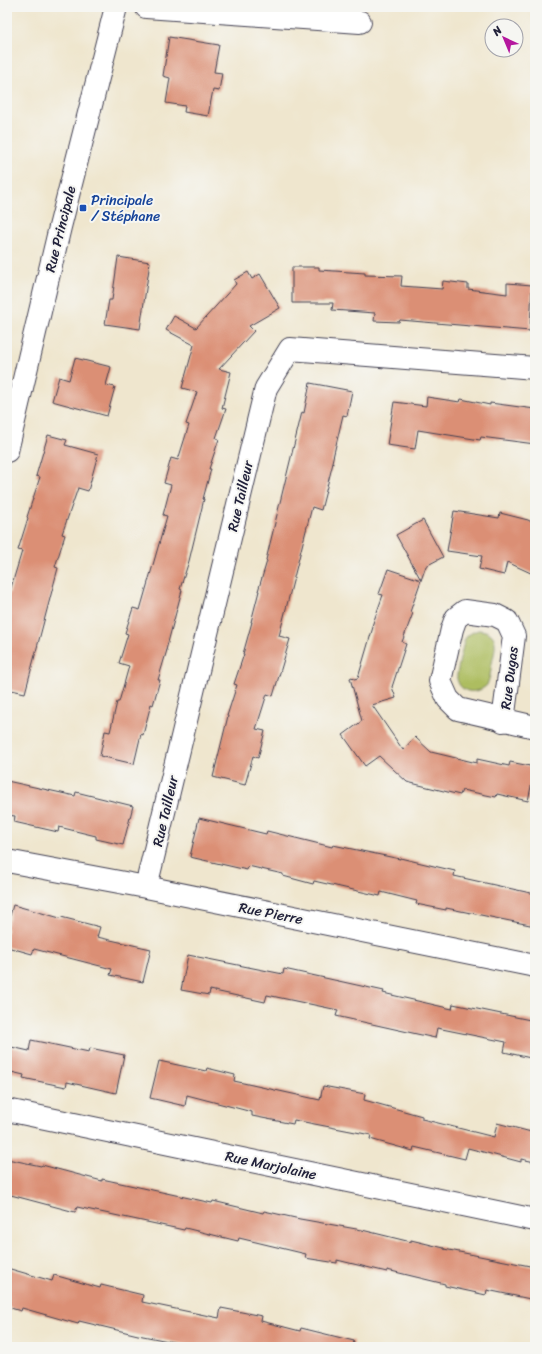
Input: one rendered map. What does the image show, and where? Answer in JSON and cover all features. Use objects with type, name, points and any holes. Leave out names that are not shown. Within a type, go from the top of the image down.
[{"type":"street","name":"Rue Principale","points":[[7,451],[60,227],[116,7]]},
{"type":"street","points":[[146,7],[360,22]]},
{"type":"street","name":"Rue Tailleur","points":[[146,887],[266,388],[290,349],[535,368]]},
{"type":"street","name":"Rue Dugas","points":[[503,721],[514,636],[507,621],[495,615],[465,611],[456,618],[452,629],[440,681],[448,699],[458,710],[503,721],[535,727]]},
{"type":"street","name":"Rue Pierre","points":[[7,861],[146,887],[535,966]]},
{"type":"street","name":"Rue Marjolaine","points":[[7,1110],[535,1220]]},
{"type":"green space","points":[[478,630],[490,633],[495,641],[495,651],[487,685],[479,690],[470,691],[462,688],[459,684],[457,679],[458,671],[465,639],[469,634]]},
{"type":"building","points":[[169,37],[219,45],[214,72],[222,73],[219,91],[213,90],[208,116],[184,112],[185,106],[166,103],[170,78],[163,76]]},
{"type":"building","points":[[118,257],[150,262],[140,329],[105,324],[109,300],[112,300]]},
{"type":"building","points":[[292,267],[319,267],[319,270],[365,273],[365,275],[402,276],[401,286],[442,289],[443,281],[468,284],[468,289],[507,294],[507,283],[532,285],[530,331],[400,320],[399,322],[374,321],[375,313],[332,310],[333,303],[292,303]]},
{"type":"building","points":[[248,272],[252,279],[260,274],[280,308],[249,326],[254,331],[219,369],[231,372],[222,408],[226,409],[216,438],[219,439],[209,469],[211,469],[204,499],[189,561],[180,589],[182,590],[167,650],[158,680],[160,680],[153,705],[151,704],[143,735],[141,734],[134,764],[100,756],[105,731],[110,732],[117,702],[119,702],[129,666],[119,663],[128,634],[125,633],[133,608],[140,610],[167,516],[163,515],[171,485],[164,483],[171,458],[178,460],[189,425],[186,424],[197,392],[182,388],[194,345],[166,330],[174,316],[196,328],[236,284],[234,280]]},
{"type":"building","points":[[75,358],[111,367],[106,385],[115,387],[107,416],[52,401],[59,377],[69,380]]},
{"type":"building","points":[[310,383],[352,391],[347,416],[343,415],[321,510],[312,507],[279,636],[290,639],[273,696],[267,694],[256,729],[265,731],[258,758],[253,756],[245,785],[213,777],[227,716],[237,685],[234,684],[244,654],[258,591],[267,561],[266,560],[302,412],[304,413]]},
{"type":"building","points":[[427,397],[460,402],[461,399],[490,405],[490,403],[535,409],[535,444],[481,437],[480,440],[418,430],[415,449],[387,445],[394,402],[426,406]]},
{"type":"building","points":[[48,435],[67,440],[65,445],[98,454],[88,491],[78,488],[62,534],[65,535],[55,567],[58,568],[25,693],[7,689],[7,601],[22,551],[18,550],[40,477],[36,476]]},
{"type":"building","points":[[454,511],[499,518],[500,513],[528,520],[535,524],[535,575],[507,562],[504,575],[479,569],[482,556],[447,551]]},
{"type":"building","points":[[423,520],[443,557],[426,566],[410,612],[413,613],[402,642],[406,644],[392,687],[396,698],[372,705],[403,750],[415,737],[431,752],[477,763],[477,759],[509,766],[510,762],[535,767],[528,801],[497,794],[496,797],[462,790],[460,795],[407,782],[379,756],[365,766],[343,735],[362,721],[350,678],[358,678],[373,627],[372,626],[383,595],[379,594],[388,569],[421,580],[396,535]]},
{"type":"building","points":[[7,781],[75,796],[76,792],[133,806],[123,845],[96,839],[96,836],[59,827],[58,832],[14,822],[15,816],[7,815]]},
{"type":"building","points":[[199,818],[266,834],[267,831],[332,847],[333,845],[400,858],[455,871],[454,876],[535,894],[535,926],[446,908],[446,910],[416,904],[417,901],[381,892],[380,896],[314,881],[313,884],[283,876],[283,874],[248,866],[247,870],[190,857]]},
{"type":"building","points":[[13,905],[100,927],[97,937],[151,949],[143,982],[110,975],[112,969],[34,949],[32,954],[7,947],[7,926]]},
{"type":"building","points":[[188,955],[283,974],[284,969],[384,991],[383,993],[452,1009],[453,1004],[535,1021],[535,1059],[504,1052],[506,1042],[437,1028],[435,1038],[336,1016],[338,1010],[267,995],[265,1002],[210,990],[209,995],[181,990]]},
{"type":"building","points":[[31,1040],[89,1052],[90,1048],[124,1055],[116,1093],[67,1082],[66,1087],[23,1078],[24,1075],[7,1071],[7,1046],[29,1051]]},
{"type":"building","points":[[159,1061],[206,1071],[207,1068],[235,1075],[234,1081],[320,1100],[323,1086],[365,1094],[364,1100],[422,1116],[422,1119],[494,1137],[497,1123],[535,1133],[535,1162],[521,1159],[521,1162],[468,1148],[465,1159],[414,1147],[413,1151],[370,1139],[371,1135],[294,1120],[293,1124],[252,1116],[252,1112],[187,1095],[185,1106],[150,1098]]},
{"type":"building","points":[[7,1159],[42,1165],[102,1181],[102,1179],[212,1203],[213,1201],[263,1213],[264,1211],[362,1230],[411,1242],[411,1240],[444,1249],[535,1267],[535,1300],[487,1290],[486,1295],[445,1286],[445,1284],[387,1270],[387,1272],[337,1260],[337,1263],[305,1258],[306,1254],[239,1238],[238,1241],[185,1228],[184,1230],[77,1207],[75,1212],[7,1194]]},
{"type":"building","points":[[7,1268],[52,1281],[54,1275],[100,1288],[101,1285],[143,1295],[142,1302],[219,1318],[221,1308],[262,1316],[261,1321],[300,1331],[301,1328],[354,1341],[353,1347],[198,1347],[79,1321],[78,1324],[22,1308],[21,1311],[7,1307]]},
{"type":"place","name":"Principale / Stéphane","points":[[83,208]]}]
